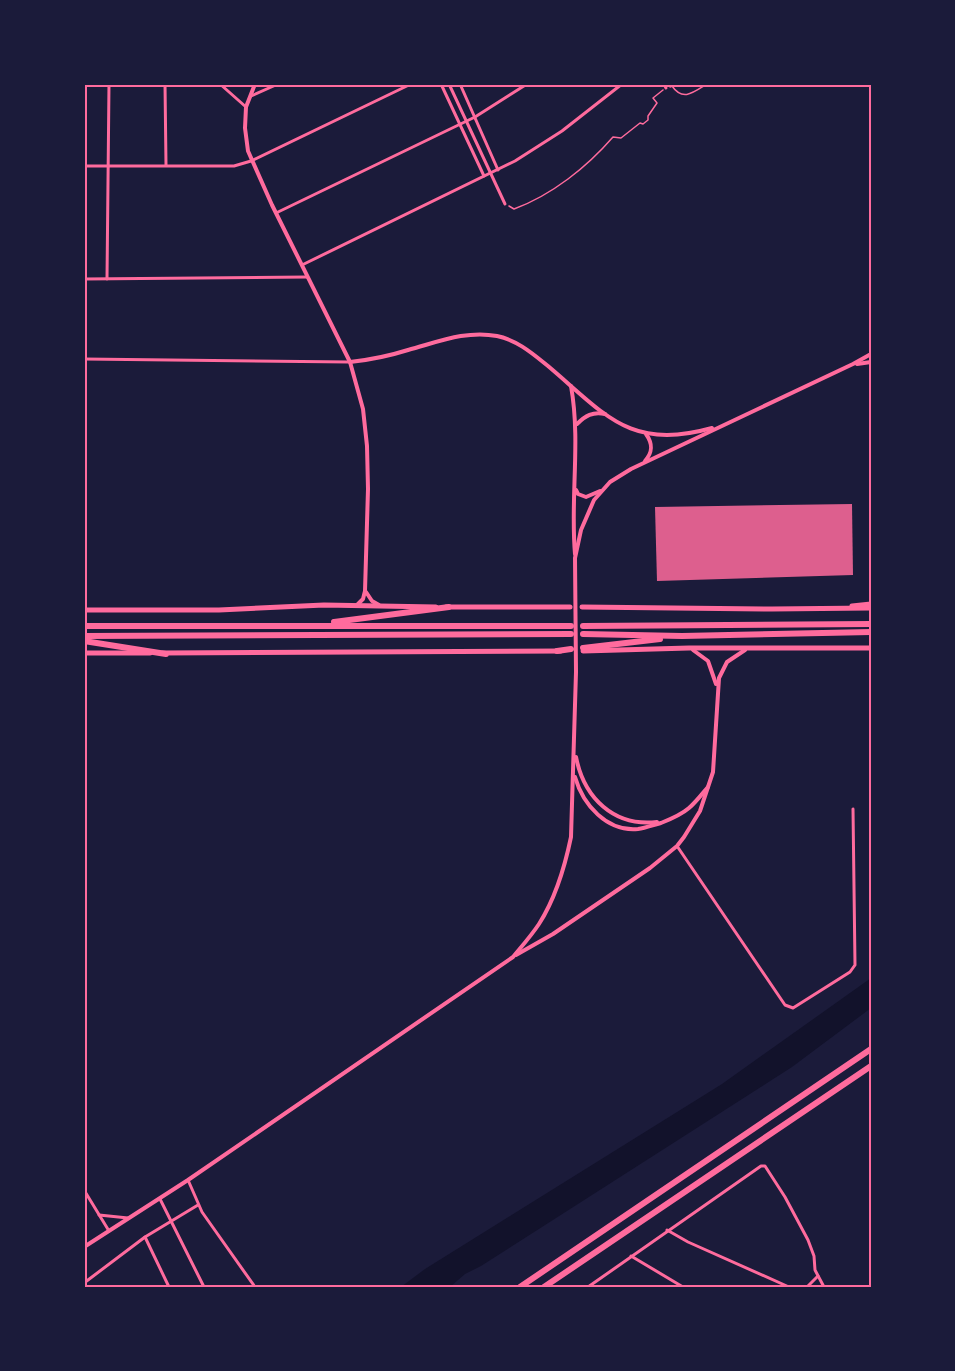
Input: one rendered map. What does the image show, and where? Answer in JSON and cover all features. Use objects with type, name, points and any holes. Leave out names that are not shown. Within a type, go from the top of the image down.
[{"type":"highway","points":[[84,610],[219,610],[357,605],[570,607]]},
{"type":"highway","points":[[582,607],[837,608],[871,606]]},
{"type":"highway","points":[[314,625],[449,607]]},
{"type":"highway","points":[[582,626],[871,624]]},
{"type":"highway","points":[[84,626],[571,626]]},
{"type":"highway","points":[[583,634],[682,636],[871,632]]},
{"type":"highway","points":[[84,636],[571,634]]},
{"type":"highway","points":[[583,650],[682,636]]},
{"type":"highway","points":[[84,641],[166,654]]},
{"type":"highway","points":[[583,650],[871,648]]},
{"type":"highway","points":[[84,653],[571,650]]},
{"type":"highway","points":[[520,1287],[871,1049]]},
{"type":"highway","points":[[543,1287],[871,1066]]},
{"type":"street","points":[[106,279],[109,84]]},
{"type":"street","points":[[165,84],[166,165]]},
{"type":"street","points":[[220,84],[246,108]]},
{"type":"street","points":[[255,84],[246,108],[245,135],[251,161],[350,362],[363,409],[368,489],[366,591],[357,605]]},
{"type":"street","points":[[249,97],[275,84]]},
{"type":"street","points":[[84,166],[234,165],[251,161],[411,84]]},
{"type":"street","points":[[441,84],[484,176]]},
{"type":"street","points":[[449,84],[505,204]]},
{"type":"street","points":[[460,84],[498,170]]},
{"type":"street","points":[[276,213],[475,117],[527,84]]},
{"type":"street","points":[[302,265],[498,170],[536,148],[622,84]]},
{"type":"street","points":[[84,279],[308,277]]},
{"type":"street","points":[[84,359],[350,362],[405,351],[455,336],[488,335],[514,342],[535,356],[605,414],[628,429],[646,434],[672,436],[722,426]]},
{"type":"street","points":[[574,487],[578,494],[586,497],[602,489],[619,476],[871,354]]},
{"type":"street","points":[[853,364],[871,362]]},
{"type":"street","points":[[513,957],[546,912],[567,854],[573,822],[576,667],[574,487],[577,425],[571,386]]},
{"type":"street","points":[[577,425],[593,413],[605,414]]},
{"type":"street","points":[[643,464],[650,455],[652,447],[646,434]]},
{"type":"street","points":[[575,558],[585,519],[602,489]]},
{"type":"street","points":[[366,591],[372,601],[380,606]]},
{"type":"street","points":[[689,648],[701,654],[708,661],[717,686]]},
{"type":"street","points":[[84,1247],[188,1180],[513,957],[585,913],[650,868],[677,846],[697,818],[710,784],[714,760],[717,686],[720,673],[727,662],[748,648]]},
{"type":"street","points":[[574,748],[582,780],[591,795],[606,810],[620,818],[633,821],[666,821]]},
{"type":"street","points":[[574,769],[583,796],[596,813],[620,827],[635,829],[666,821],[688,808],[710,784]]},
{"type":"street","points":[[677,846],[785,1005],[793,1008],[850,972],[855,965],[853,809]]},
{"type":"street","points":[[588,1287],[761,1166],[765,1166],[780,1188],[808,1240],[814,1256],[814,1267],[824,1287]]},
{"type":"street","points":[[188,1180],[198,1205],[255,1287]]},
{"type":"street","points":[[84,1190],[109,1230]]},
{"type":"street","points":[[160,1198],[204,1287]]},
{"type":"street","points":[[84,1282],[145,1237],[198,1205]]},
{"type":"street","points":[[99,1215],[128,1218]]},
{"type":"street","points":[[667,1230],[688,1242],[789,1287]]},
{"type":"street","points":[[145,1237],[169,1287]]},
{"type":"street","points":[[632,1256],[683,1287]]},
{"type":"street","points":[[807,1287],[818,1276]]},
{"type":"path","points":[[505,204],[514,209],[529,204],[570,177],[599,154],[613,137],[621,138],[640,123],[643,124],[648,120],[648,116],[657,103],[653,98],[665,86],[672,86],[678,94],[682,95],[707,84]]},
{"type":"shaded area","points":[[871,978],[871,1008],[792,1067],[465,1274],[450,1287],[401,1287],[425,1269],[722,1084]]},
{"type":"building","points":[[852,504],[853,575],[657,581],[655,507]]}]
